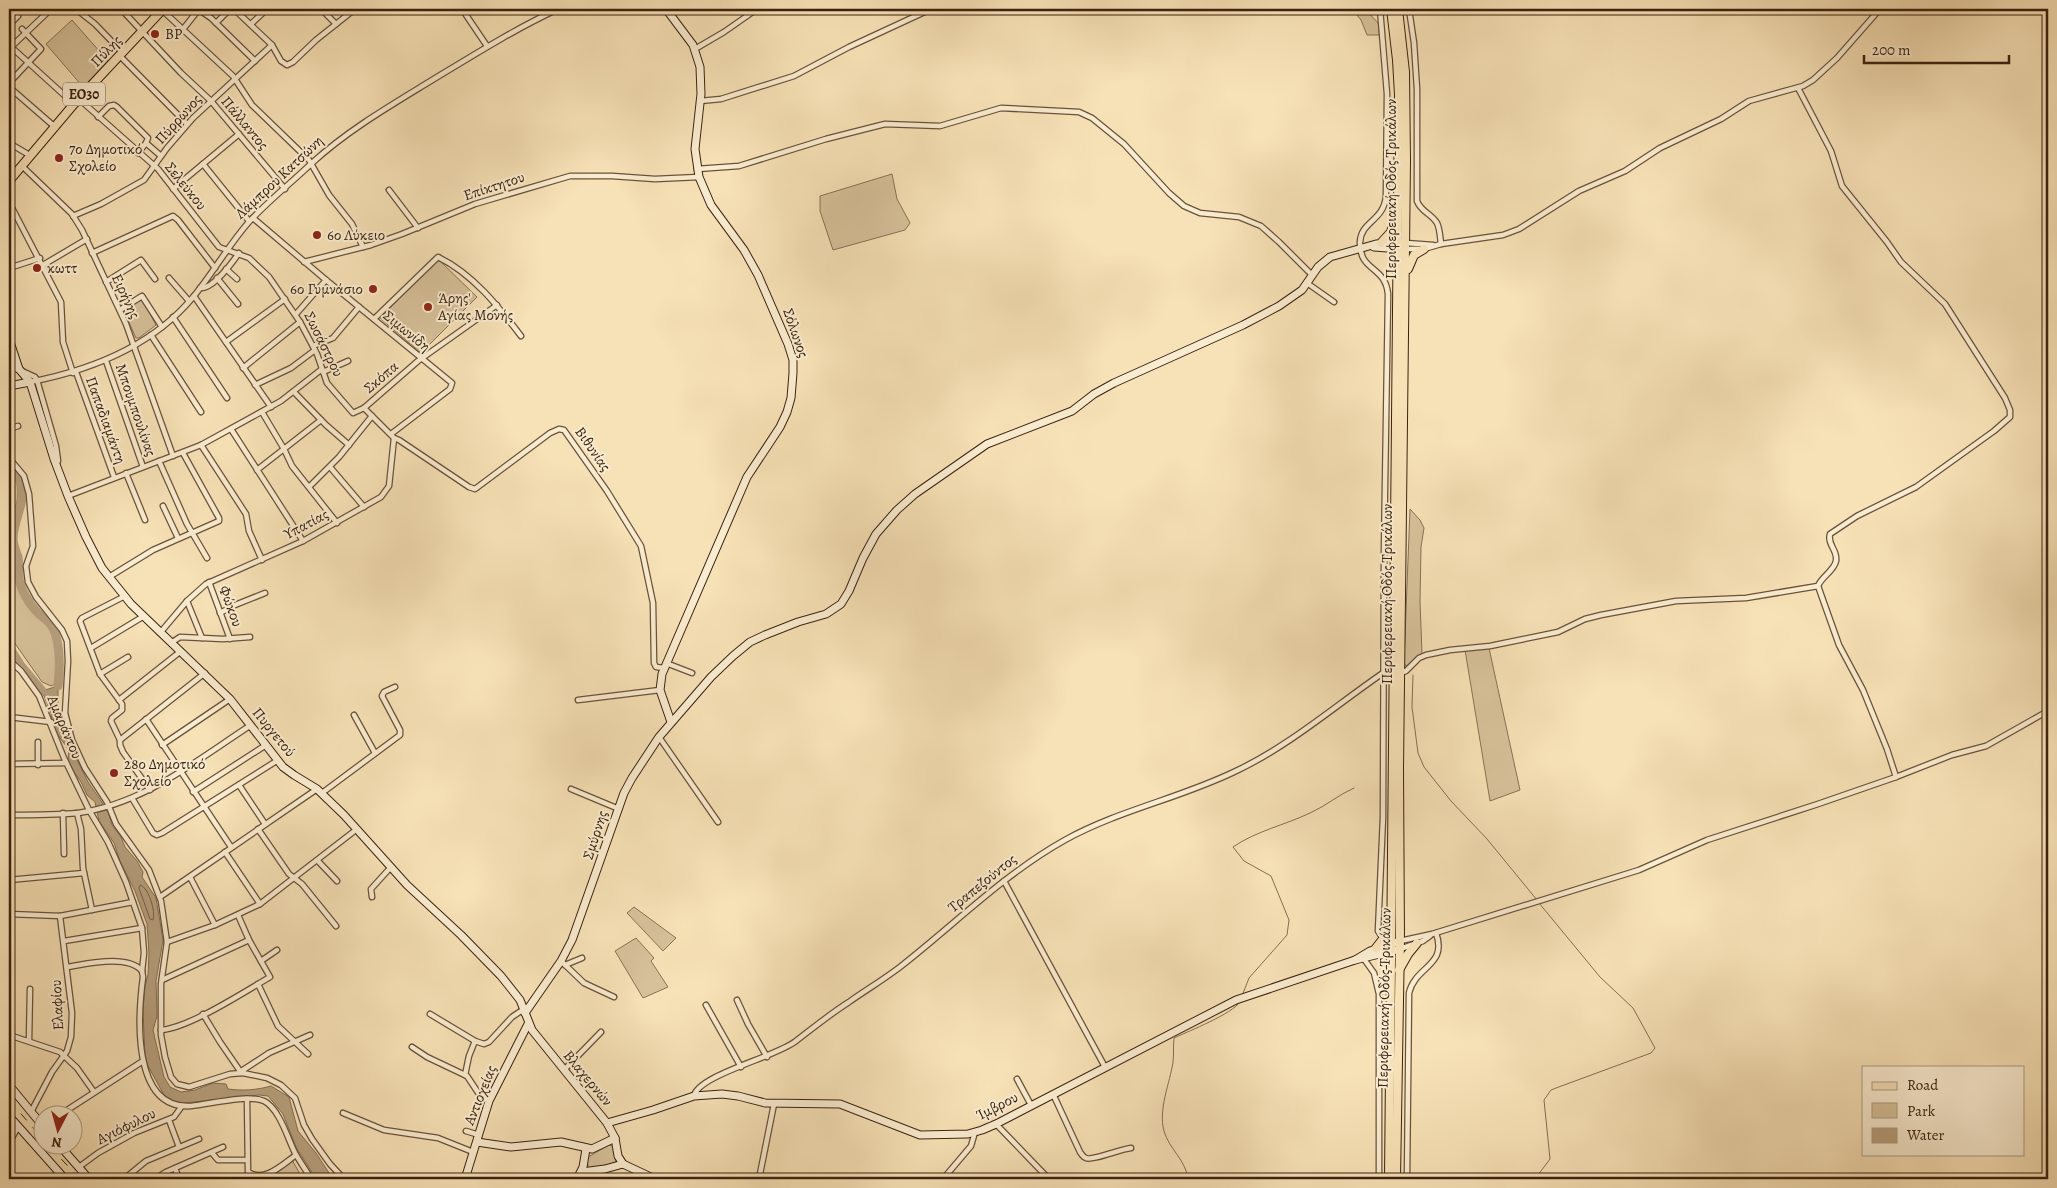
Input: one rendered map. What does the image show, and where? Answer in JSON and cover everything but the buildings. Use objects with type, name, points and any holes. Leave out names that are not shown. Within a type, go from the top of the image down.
[{"type":"main road","name":"Πύλης","points":[[9,181],[77,102],[162,9]]},
{"type":"main road","name":"Περιφερειακή Οδός Τρικάλων","points":[[1389,1179],[1398,80],[1391,9]]},
{"type":"main road","name":"Περιφερειακή Οδός Τρικάλων","points":[[1396,1179],[1398,972],[1400,949],[1400,673],[1406,246],[1405,72],[1398,9]]},
{"type":"main road","points":[[1381,243],[1391,232],[1397,213]]},
{"type":"main road","points":[[1405,281],[1412,258],[1417,252],[1424,249]]},
{"type":"main road","points":[[1376,948],[1391,919]]},
{"type":"main road","points":[[1398,972],[1409,953],[1418,943]]},
{"type":"street","points":[[10,46],[24,30],[50,9]]},
{"type":"street","points":[[76,9],[95,24],[187,124]]},
{"type":"street","name":"Πάλλαντος","points":[[121,9],[181,74],[211,101],[285,188]]},
{"type":"street","points":[[162,9],[184,28],[236,80],[252,105],[312,163],[329,195],[352,224],[363,247]]},
{"type":"street","points":[[184,28],[199,9],[255,61]]},
{"type":"street","points":[[216,23],[230,9]]},
{"type":"street","points":[[234,9],[272,45],[283,63],[289,64],[355,9]]},
{"type":"street","points":[[251,24],[267,9]]},
{"type":"street","points":[[321,9],[336,24]]},
{"type":"street","points":[[462,9],[487,46]]},
{"type":"street","name":"Λάμπρου Κατσώνη","points":[[9,386],[74,373],[106,361],[151,335],[194,296],[251,220],[312,163],[364,121],[487,46],[558,9]]},
{"type":"street","name":"Σόλωνος","points":[[660,690],[665,666],[747,477],[784,417],[790,403],[793,382],[791,352],[758,276],[744,250],[708,199],[698,173],[695,142],[700,101],[700,67],[695,49],[666,9]]},
{"type":"street","points":[[695,49],[758,9]]},
{"type":"street","points":[[700,101],[721,99],[794,76],[862,40],[931,9]]},
{"type":"street","points":[[1380,9],[1387,94],[1386,196],[1382,211],[1364,230],[1360,248],[1364,262],[1383,278],[1388,294],[1382,845],[1378,931],[1382,939]]},
{"type":"street","points":[[1409,9],[1417,89],[1417,201],[1422,210],[1437,224],[1441,244]]},
{"type":"street","points":[[1372,246],[1434,245],[1503,235],[1519,229],[1589,186],[1625,171],[1660,148],[1721,118],[1749,101],[1798,88],[1813,80],[1837,58],[1880,9]]},
{"type":"street","points":[[9,25],[18,16]]},
{"type":"street","points":[[9,83],[41,49],[24,30]]},
{"type":"street","name":"Πύρρωνος","points":[[73,216],[144,180],[187,124],[272,45]]},
{"type":"street","name":"Σελεύκου","points":[[10,46],[77,102],[98,117],[154,167],[219,247],[227,251]]},
{"type":"street","points":[[9,87],[55,127]]},
{"type":"street","points":[[1798,88],[1831,151],[1842,186],[1901,262],[1945,304],[2005,398],[2010,412],[2008,420],[1916,487],[1872,508],[1833,531],[1829,538],[1829,542],[1837,556],[1836,561],[1818,586],[1839,646],[1863,690],[1887,749],[1896,777]]},
{"type":"street","points":[[98,117],[109,106],[114,105],[146,134],[148,138],[146,143],[138,153]]},
{"type":"street","name":"Επίκτητου","points":[[304,262],[363,247],[418,228],[475,204],[570,176],[612,176],[655,180],[739,166],[826,139],[885,124],[940,126],[1001,108],[1079,112],[1092,118],[1124,144],[1184,206],[1200,213],[1241,218],[1260,226],[1312,275]]},
{"type":"street","points":[[173,189],[239,134]]},
{"type":"street","points":[[9,143],[31,156]]},
{"type":"street","points":[[146,143],[161,156]]},
{"type":"street","name":"Σιμωνίδη","points":[[203,164],[251,220],[451,382],[452,386],[392,436]]},
{"type":"street","name":"Ειρήνης","points":[[22,166],[73,216],[87,240],[120,310],[134,345],[173,456]]},
{"type":"street","points":[[389,190],[418,228]]},
{"type":"street","name":"Παπαδιαμάντη","points":[[9,202],[62,302],[63,342],[114,477]]},
{"type":"street","points":[[92,253],[173,216],[215,268]]},
{"type":"street","points":[[43,265],[87,240]]},
{"type":"street","points":[[1372,246],[1381,243],[1396,246]]},
{"type":"street","points":[[1406,246],[1424,249],[1434,245]]},
{"type":"street","name":"Σμύρνης","points":[[524,1011],[563,963],[619,808],[632,778],[671,722],[711,677],[737,652],[758,638],[787,626],[826,614],[836,608],[850,592],[863,558],[882,526],[921,489],[976,451],[1000,439],[1072,411],[1094,394],[1114,383],[1255,319],[1299,292],[1321,263],[1360,248],[1372,246]]},
{"type":"street","name":"Σωσάστρου","points":[[227,251],[239,253],[257,264],[275,284],[296,314],[314,348],[329,386],[354,413]]},
{"type":"street","points":[[200,288],[206,288],[226,269],[239,253]]},
{"type":"street","points":[[374,320],[438,257],[471,279],[497,305],[521,336]]},
{"type":"street","points":[[9,268],[40,258]]},
{"type":"street","points":[[106,282],[141,260],[155,279]]},
{"type":"street","points":[[226,269],[237,279]]},
{"type":"street","points":[[169,278],[189,301]]},
{"type":"street","points":[[217,278],[238,304]]},
{"type":"street","points":[[296,314],[326,280]]},
{"type":"street","points":[[1307,283],[1334,302]]},
{"type":"street","points":[[120,310],[142,296],[162,327]]},
{"type":"street","points":[[194,296],[271,407]]},
{"type":"street","points":[[226,342],[285,299]]},
{"type":"street","name":"Σκόπα","points":[[354,413],[364,408],[421,359],[497,305]]},
{"type":"street","points":[[255,385],[291,368],[314,348],[333,338],[359,306]]},
{"type":"street","points":[[173,317],[227,398]]},
{"type":"street","points":[[244,368],[300,322]]},
{"type":"street","points":[[151,335],[201,412]]},
{"type":"street","points":[[9,339],[19,370]]},
{"type":"street","name":"Μπουμπουλίνας","points":[[106,361],[143,467]]},
{"type":"street","points":[[68,496],[126,472],[201,445],[271,407],[322,370],[348,361]]},
{"type":"street","points":[[9,364],[34,381]]},
{"type":"street","name":"Πυργετού","points":[[34,381],[56,464],[68,496],[92,549],[109,577],[160,633],[205,673],[230,699],[278,760],[294,776],[319,791],[357,829],[421,899],[461,935],[501,976],[515,992],[524,1011]]},
{"type":"street","points":[[294,392],[348,445]]},
{"type":"street","points":[[364,408],[392,436]]},
{"type":"street","points":[[262,412],[292,466],[336,523]]},
{"type":"street","points":[[309,487],[330,467],[372,416]]},
{"type":"street","points":[[257,470],[321,420]]},
{"type":"street","points":[[9,429],[18,426]]},
{"type":"street","points":[[230,428],[303,541]]},
{"type":"street","name":"Βιθυνίας","points":[[392,436],[469,487],[475,489],[550,433],[559,429],[564,430],[639,541],[645,559],[653,603],[654,663],[656,667],[665,666]]},
{"type":"street","name":"Υπατίας","points":[[160,633],[187,601],[209,582],[303,541],[381,497],[388,487],[392,436]]},
{"type":"street","points":[[201,445],[246,514],[249,531],[262,560]]},
{"type":"street","points":[[109,577],[138,558],[178,538],[217,523],[219,518],[183,453]]},
{"type":"street","points":[[9,458],[24,476],[29,494],[33,546],[26,566],[28,582],[36,597],[59,624],[67,641],[68,661],[65,713],[69,733],[85,768],[109,805],[116,824],[149,870],[160,897],[167,942],[162,980],[161,1030],[167,1067],[173,1080],[179,1085],[192,1087],[240,1072],[269,1053],[310,1035]]},
{"type":"street","points":[[159,461],[206,558]]},
{"type":"street","points":[[330,467],[364,507]]},
{"type":"street","points":[[126,472],[145,520]]},
{"type":"street","points":[[163,506],[178,538]]},
{"type":"street","name":"Φώκου","points":[[209,582],[230,639]]},
{"type":"street","points":[[1400,673],[1406,671],[1419,658],[1426,655],[1450,650],[1490,646],[1558,632],[1594,616],[1676,600],[1746,598],[1818,586]]},
{"type":"street","points":[[220,613],[234,605],[265,593]]},
{"type":"street","points":[[125,596],[82,618],[80,621],[100,674],[122,704],[122,710],[111,721],[120,740],[120,745],[150,790]]},
{"type":"street","points":[[187,601],[202,638]]},
{"type":"street","points":[[91,648],[144,616]]},
{"type":"street","points":[[171,643],[179,637],[230,639],[250,637]]},
{"type":"street","points":[[118,700],[180,651]]},
{"type":"street","points":[[100,674],[128,657]]},
{"type":"street","points":[[9,710],[10,662]]},
{"type":"street","name":"Αμαράντου","points":[[10,662],[21,671],[39,696],[66,763],[89,810],[108,842],[142,928],[144,961],[139,1022],[143,1061]]},
{"type":"street","points":[[665,666],[692,673]]},
{"type":"street","points":[[120,740],[205,673]]},
{"type":"street","name":"Τραπεζούντος","points":[[607,1123],[694,1096],[696,1090],[708,1080],[790,1046],[835,1011],[899,968],[1004,881],[1041,854],[1089,827],[1246,767],[1309,726],[1383,673]]},
{"type":"street","points":[[160,897],[265,824],[319,791],[401,735],[382,696],[384,692],[395,687]]},
{"type":"street","points":[[578,700],[660,690],[671,722]]},
{"type":"street","points":[[162,745],[230,699]]},
{"type":"street","points":[[1355,960],[1362,954],[1376,948],[1434,934],[1639,870],[1707,840],[1896,777],[1952,755],[1986,746],[2048,711]]},
{"type":"street","points":[[354,715],[375,753]]},
{"type":"street","points":[[9,717],[51,722]]},
{"type":"street","points":[[146,719],[231,847]]},
{"type":"street","points":[[9,815],[77,813],[132,798],[150,790],[180,772],[251,726]]},
{"type":"street","points":[[660,737],[718,822]]},
{"type":"street","points":[[38,742],[38,765]]},
{"type":"street","points":[[193,792],[266,744]]},
{"type":"street","points":[[132,798],[153,833],[157,835],[162,834],[278,760]]},
{"type":"street","points":[[9,764],[38,765],[66,763]]},
{"type":"street","points":[[239,785],[265,824]]},
{"type":"street","points":[[571,790],[619,808]]},
{"type":"street","points":[[63,813],[64,854]]},
{"type":"street","points":[[77,813],[81,829],[84,873],[92,910]]},
{"type":"street","points":[[258,829],[293,878],[302,884],[336,926]]},
{"type":"street","points":[[167,942],[216,925],[260,904],[357,829]]},
{"type":"street","points":[[225,852],[260,904]]},
{"type":"street","points":[[318,861],[337,881]]},
{"type":"street","points":[[372,897],[371,889],[391,867]]},
{"type":"street","points":[[9,880],[84,873]]},
{"type":"street","points":[[190,877],[216,925]]},
{"type":"street","points":[[1004,881],[1105,1067]]},
{"type":"street","points":[[9,914],[60,916],[133,902]]},
{"type":"street","points":[[161,1030],[178,1026],[204,1014],[270,977],[248,940],[238,915]]},
{"type":"street","name":"Ελαφίου","points":[[31,1112],[69,1047],[72,1024],[60,916]]},
{"type":"street","points":[[64,941],[142,928]]},
{"type":"street","points":[[1355,960],[1400,949],[1418,943],[1434,934]]},
{"type":"street","points":[[1407,1179],[1409,993],[1411,985],[1416,978],[1436,958],[1439,946],[1434,934]]},
{"type":"street","points":[[162,980],[248,940]]},
{"type":"street","points":[[261,960],[277,950]]},
{"type":"street","points":[[563,963],[582,958]]},
{"type":"street","points":[[1364,959],[1374,973],[1379,994],[1379,1179]]},
{"type":"street","name":"Ίμβρου","points":[[694,1096],[728,1094],[757,1102],[774,1104],[833,1103],[847,1106],[920,1135],[950,1135],[975,1132],[996,1124],[1236,1000],[1355,960]]},
{"type":"street","points":[[67,967],[125,962],[137,966],[142,971]]},
{"type":"street","points":[[563,963],[584,983],[614,997]]},
{"type":"street","points":[[258,984],[275,1023],[308,1054]]},
{"type":"street","points":[[29,1042],[30,989]]},
{"type":"street","points":[[737,1000],[767,1057]]},
{"type":"street","points":[[706,1005],[741,1067]]},
{"type":"street","points":[[430,1014],[482,1044],[488,1043],[512,1017],[524,1011]]},
{"type":"street","name":"Βλαχερνών","points":[[524,1011],[528,1024],[607,1123],[615,1138],[622,1164]]},
{"type":"street","points":[[204,1014],[240,1072],[267,1078],[291,1092],[308,1133],[330,1164],[344,1179]]},
{"type":"street","name":"Αντιοχείας","points":[[465,1179],[489,1101],[528,1024]]},
{"type":"street","points":[[564,1070],[601,1032]]},
{"type":"street","points":[[9,1035],[55,1050],[64,1055],[77,1068],[94,1092]]},
{"type":"street","points":[[465,1075],[475,1041]]},
{"type":"street","points":[[412,1047],[427,1057],[465,1075],[480,1094],[489,1101]]},
{"type":"street","points":[[73,1106],[143,1061],[160,1096],[171,1103],[182,1106],[247,1100],[264,1101],[272,1108],[281,1121],[296,1155],[311,1179]]},
{"type":"street","points":[[1017,1079],[1031,1105]]},
{"type":"street","points":[[9,1085],[31,1112]]},
{"type":"street","points":[[1053,1094],[1084,1158],[1090,1159],[1131,1148]]},
{"type":"street","points":[[247,1100],[246,1160],[248,1172],[256,1177],[271,1173],[296,1155]]},
{"type":"street","points":[[759,1179],[774,1104]]},
{"type":"street","name":"Αγιόφυλου","points":[[79,1167],[98,1153],[127,1137],[168,1120],[178,1114],[182,1106]]},
{"type":"street","points":[[343,1112],[384,1130],[438,1138],[473,1152]]},
{"type":"street","points":[[9,1116],[65,1179]]},
{"type":"street","points":[[168,1120],[179,1147]]},
{"type":"street","points":[[996,1124],[1049,1179]]},
{"type":"street","points":[[9,1143],[18,1127]]},
{"type":"street","points":[[466,1131],[478,1138],[511,1147],[561,1142],[586,1149],[598,1148],[615,1138]]},
{"type":"street","points":[[942,1179],[971,1146],[975,1132]]},
{"type":"street","points":[[124,1179],[146,1161],[199,1139]]},
{"type":"street","points":[[154,1179],[160,1174],[223,1147]]},
{"type":"street","points":[[577,1179],[582,1172],[586,1149]]},
{"type":"street","points":[[212,1152],[218,1160],[246,1160]]},
{"type":"street","points":[[69,1156],[89,1179]]},
{"type":"street","points":[[582,1172],[605,1169],[622,1164],[656,1179]]},
{"type":"street","points":[[175,1168],[179,1179]]},
{"type":"green space","points":[[1352,9],[1365,9],[1379,24],[1379,35],[1367,35],[1361,20]]},
{"type":"green space","points":[[72,20],[108,61],[83,87],[46,44]]},
{"type":"green space","points":[[892,174],[897,199],[910,223],[905,230],[833,250],[820,211],[820,196]]},
{"type":"green space","name":"Άρης' Αγίας Μονής","points":[[438,259],[477,297],[421,353],[380,318]]},
{"type":"green space","points":[[141,297],[156,325],[139,338],[136,338],[123,309]]},
{"type":"green space","points":[[9,472],[18,487],[17,503],[10,527],[11,543],[16,559],[16,578],[19,588],[28,603],[52,630],[58,649],[57,683],[51,686],[42,682],[9,635]]},
{"type":"green space","points":[[1410,509],[1420,520],[1424,528],[1421,547],[1420,602],[1422,654],[1406,666],[1404,663]]},
{"type":"green space","points":[[1489,648],[1520,790],[1490,801],[1465,650]]},
{"type":"green space","points":[[634,907],[676,938],[663,951],[627,913]]},
{"type":"green space","points":[[636,938],[654,958],[651,961],[668,987],[643,998],[615,951]]},
{"type":"green space","points":[[609,1145],[614,1146],[616,1161],[589,1170],[588,1157]]},
{"type":"green space","points":[[292,1160],[303,1179],[266,1179]]},
{"type":"water","points":[[58,686],[60,726],[88,782],[108,811],[112,825],[121,837],[125,847],[137,861],[143,872],[142,877],[156,898],[163,940],[156,981],[157,1016],[153,1030],[164,1077],[170,1087],[181,1092],[195,1090],[213,1083],[226,1084],[228,1089],[238,1090],[271,1086],[289,1097],[298,1131],[316,1153],[333,1179],[316,1179],[296,1147],[283,1114],[268,1096],[259,1095],[185,1103],[165,1097],[148,1066],[145,1056],[143,1010],[148,975],[147,924],[114,843],[99,821],[95,802],[87,795],[72,769],[68,760],[69,750],[52,727],[51,713],[42,691]]},
{"type":"waterway","points":[[9,469],[17,476],[23,493],[13,539],[18,557],[19,581],[28,601],[52,626],[55,633],[59,656],[58,686]]},
{"type":"waterway","points":[[9,647],[21,666],[42,691]]},
{"type":"waterway","points":[[1413,675],[1412,707],[1418,753],[1424,767],[1537,900]]},
{"type":"waterway","points":[[1242,996],[1249,978],[1287,935],[1289,920],[1271,876],[1244,861],[1233,847],[1261,832],[1316,810],[1354,788]]},
{"type":"waterway","points":[[1535,1179],[1550,1159],[1544,1100],[1551,1090],[1651,1053],[1655,1048],[1633,1008],[1600,977],[1539,903]]},
{"type":"waterway","points":[[1188,1179],[1181,1160],[1166,1137],[1162,1114],[1173,1062],[1174,1038],[1220,1017],[1240,1002]]},
{"type":"railway","points":[[9,1100],[32,1126]]},
{"type":"railway","points":[[58,1156],[80,1179]]},
{"type":"place","name":"BP","points":[[155,34]]},
{"type":"place","name":"7ο Δημοτικό Σχολείο","points":[[59,158]]},
{"type":"place","name":"6ο Λύκειο","points":[[317,235]]},
{"type":"place","name":"κωττ","points":[[37,268]]},
{"type":"place","name":"6ο Γυμνάσιο","points":[[373,289]]},
{"type":"place","name":"Άρης' Αγίας Μονής","points":[[428,307]]},
{"type":"place","name":"28ο Δημοτικό Σχολείο","points":[[114,773]]}]
